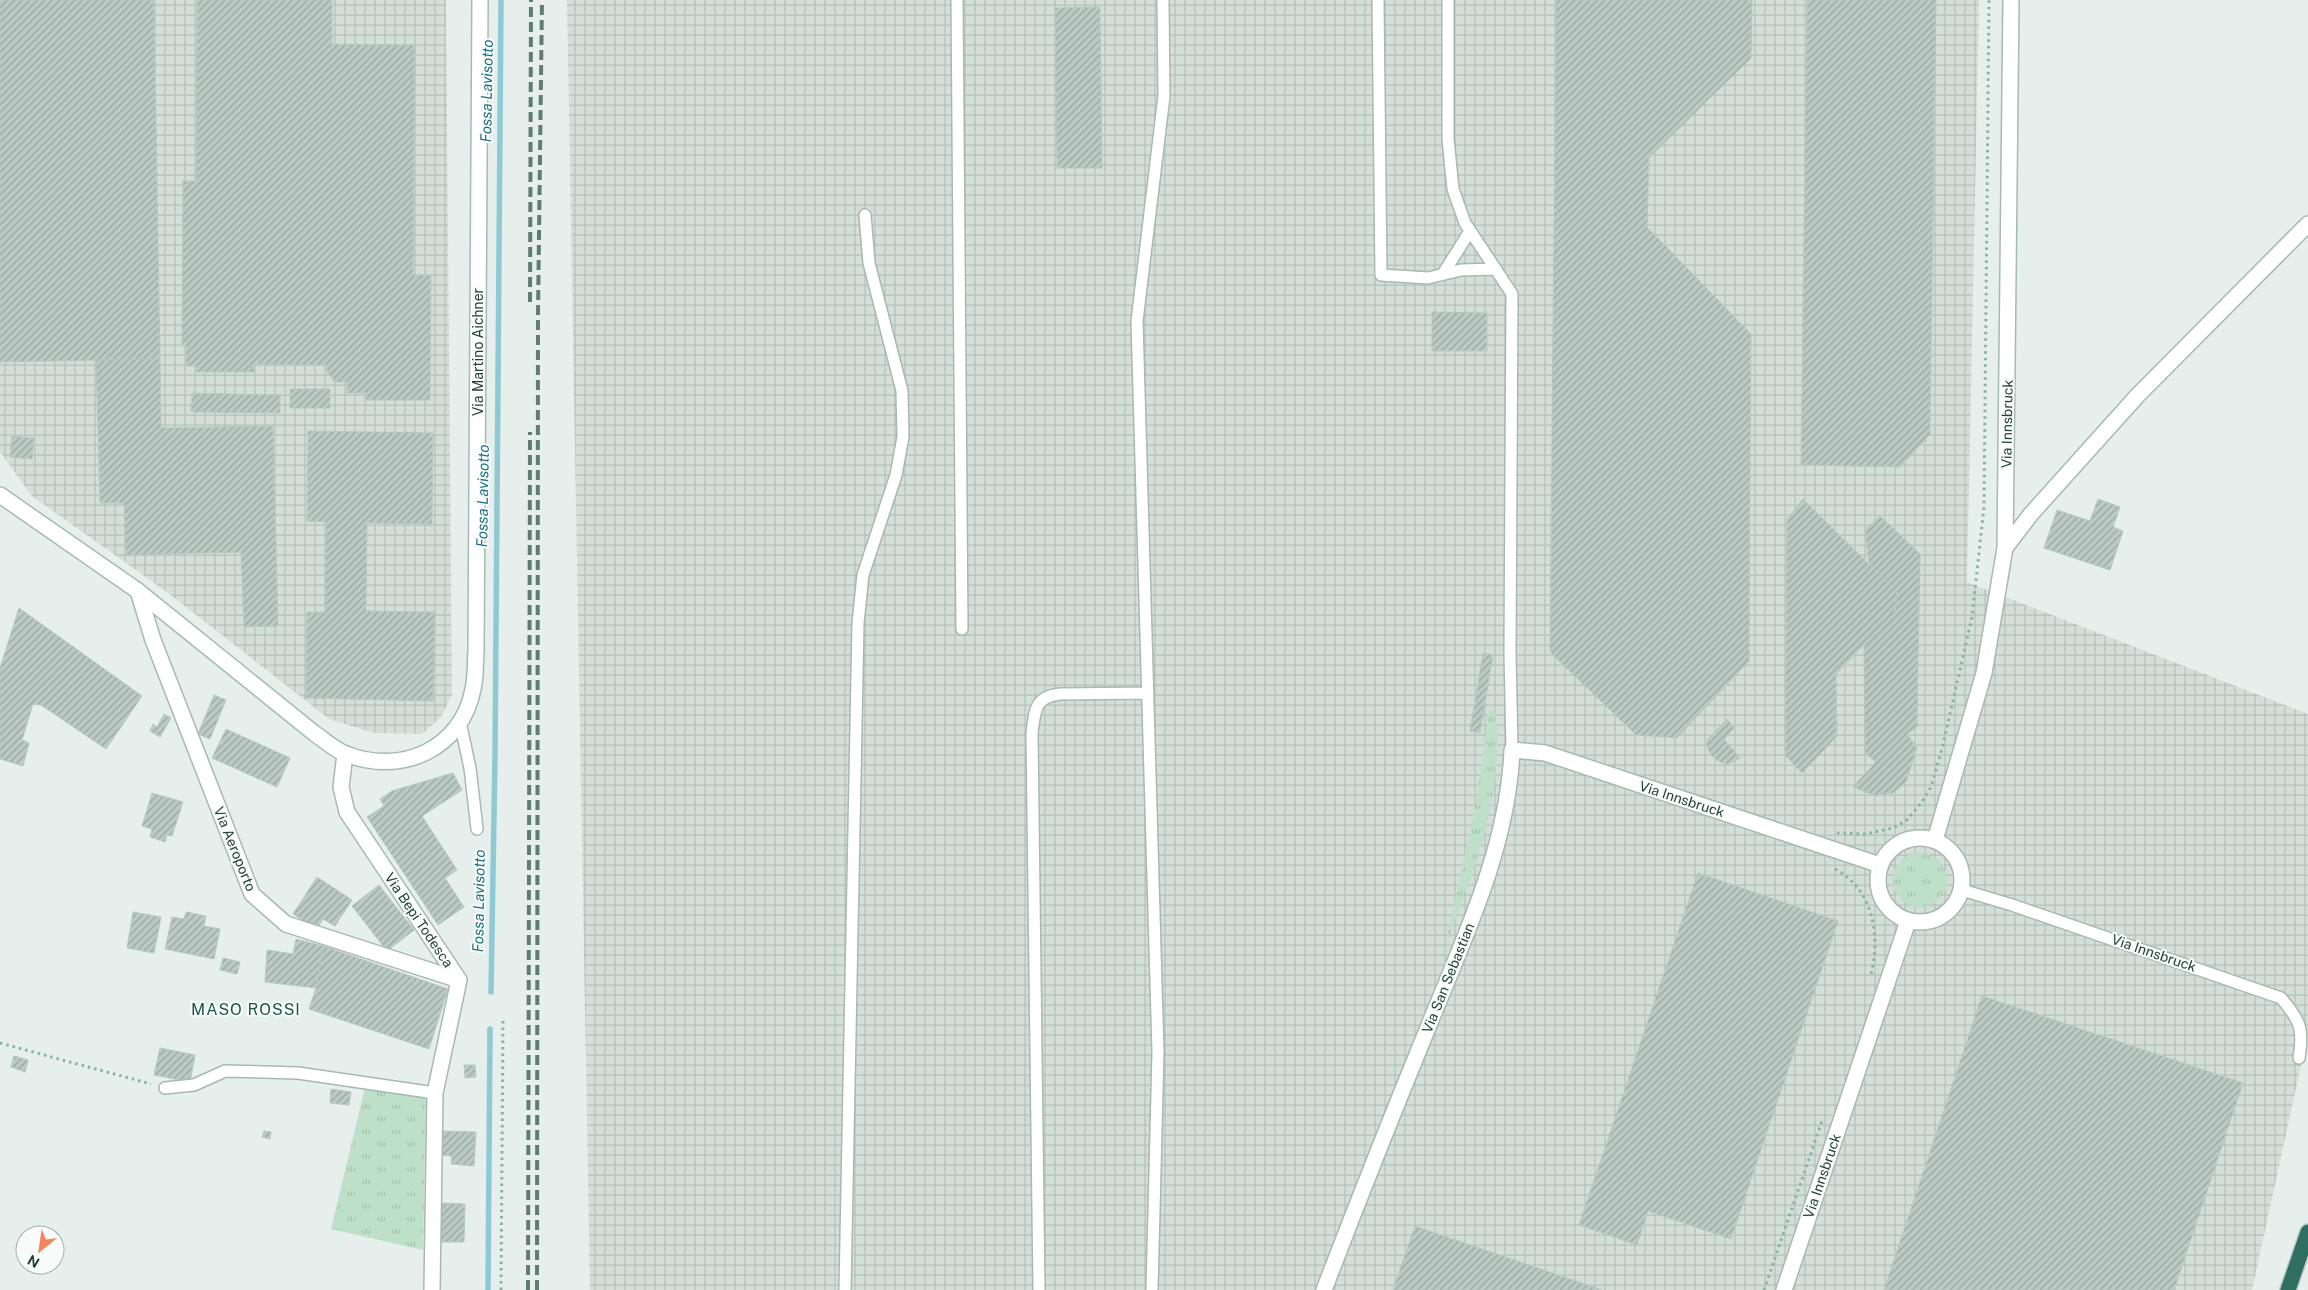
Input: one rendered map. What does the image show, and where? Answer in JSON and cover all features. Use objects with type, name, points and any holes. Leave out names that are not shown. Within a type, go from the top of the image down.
[{"type":"highway","points":[[2288,1290],[2308,1232]]},
{"type":"street","name":"Via Martino Aichner","points":[[345,754],[369,760],[394,761],[414,758],[433,750],[448,737],[460,722],[473,689],[476,642],[480,0]]},
{"type":"street","name":"Via Innsbruck","points":[[1936,840],[1984,673],[2005,548],[2011,0]]},
{"type":"street","points":[[2005,548],[2031,514],[2138,395],[2308,224]]},
{"type":"street","points":[[0,496],[138,592],[314,733],[345,754]]},
{"type":"street","name":"Via Aeroporto","points":[[138,592],[153,640],[252,894],[286,924],[459,980]]},
{"type":"street","name":"Via Innsbruck","points":[[1512,750],[1545,753],[1880,866]]},
{"type":"street","name":"Via San Sebastian","points":[[1324,1290],[1484,887],[1505,814],[1512,750]]},
{"type":"street","name":"Via Bepi Todesca","points":[[345,754],[341,786],[346,812],[459,980],[435,1093],[432,1290]]},
{"type":"street","points":[[1922,837],[1936,840],[1955,855],[1960,866],[1962,890],[1956,903],[1947,913],[1935,920],[1921,922],[1895,915],[1885,905],[1878,886],[1880,866],[1886,853],[1902,841],[1922,837]]},
{"type":"street","name":"Via Innsbruck","points":[[1784,1290],[1908,920]]},
{"type":"lane","points":[[957,0],[962,629]]},
{"type":"lane","points":[[1152,1290],[1158,1052],[1137,321],[1164,96],[1163,0]]},
{"type":"lane","points":[[1378,0],[1380,275],[1428,278],[1461,270],[1496,269]]},
{"type":"lane","name":"Via San Sebastian","points":[[1448,0],[1448,139],[1453,188],[1465,223],[1512,294],[1510,653],[1512,750]]},
{"type":"lane","points":[[845,1290],[858,623],[863,575],[896,475],[903,437],[902,391],[869,263],[865,214]]},
{"type":"lane","points":[[1444,274],[1470,230]]},
{"type":"lane","points":[[1039,1290],[1032,733],[1036,708],[1047,696],[1060,694],[1148,694]]},
{"type":"lane","points":[[460,722],[470,768],[477,829]]},
{"type":"lane","name":"Via Innsbruck","points":[[1962,890],[2200,968],[2282,998],[2296,1015],[2303,1036],[2300,1058]]},
{"type":"lane","points":[[165,1088],[194,1085],[225,1071],[298,1073],[435,1093]]},
{"type":"path","points":[[1838,832],[1866,834],[1893,828],[1906,821],[1922,802],[1931,786],[1942,749],[1972,617],[1984,507],[1989,0]]},
{"type":"path","points":[[1832,867],[1860,889],[1874,918],[1874,960],[1868,983]]},
{"type":"path","points":[[501,1290],[503,1020]]},
{"type":"path","points":[[0,1042],[165,1088]]},
{"type":"path","points":[[1764,1290],[1824,1113]]},
{"type":"shaded area","points":[[0,0],[446,0],[452,695],[441,717],[422,734],[374,733],[329,719],[168,593],[32,496],[0,452]]},
{"type":"shaded area","points":[[567,0],[1979,0],[1967,582],[2308,714],[2308,1033],[2252,1290],[590,1290]]},
{"type":"green space","points":[[1489,709],[1493,710],[1498,732],[1495,780],[1491,804],[1472,875],[1446,944],[1477,798]]},
{"type":"green space","points":[[1915,853],[1925,853],[1935,857],[1943,865],[1947,880],[1943,895],[1935,903],[1925,907],[1915,907],[1905,903],[1897,895],[1893,885],[1893,875],[1897,865],[1905,857]]},
{"type":"green space","points":[[365,1088],[426,1098],[423,1250],[331,1229]]},
{"type":"building","points":[[0,0],[154,0],[160,359],[0,362]]},
{"type":"building","points":[[197,0],[332,0],[332,44],[415,45],[413,275],[431,275],[430,400],[366,400],[366,393],[347,393],[347,382],[335,382],[327,372],[327,365],[254,364],[254,372],[195,372],[196,366],[186,366],[186,346],[182,346],[183,181],[196,181]]},
{"type":"building","points":[[1556,0],[1752,0],[1751,58],[1649,158],[1647,227],[1751,334],[1749,661],[1677,738],[1636,735],[1550,652]]},
{"type":"building","points":[[1807,0],[1936,0],[1930,434],[1900,467],[1801,465]]},
{"type":"building","points":[[1100,7],[1102,168],[1057,168],[1055,8]]},
{"type":"building","points":[[1432,312],[1487,313],[1487,351],[1432,351]]},
{"type":"building","points":[[160,359],[161,428],[273,426],[278,626],[244,627],[241,552],[126,555],[124,503],[100,503],[96,360]]},
{"type":"building","points":[[290,389],[330,389],[330,408],[290,408]]},
{"type":"building","points":[[192,393],[280,395],[280,413],[191,412]]},
{"type":"building","points":[[308,431],[433,433],[432,524],[367,523],[366,611],[435,612],[433,701],[306,698],[307,612],[325,612],[326,522],[307,521]]},
{"type":"building","points":[[12,436],[34,438],[32,459],[10,457]]},
{"type":"building","points":[[1803,499],[1897,592],[1895,612],[1836,674],[1837,736],[1802,773],[1785,755],[1787,519]]},
{"type":"building","points":[[2098,499],[2120,507],[2113,527],[2123,531],[2110,570],[2044,548],[2057,510],[2090,521]]},
{"type":"building","points":[[1880,516],[1920,554],[1917,727],[1907,734],[1917,748],[1906,782],[1893,793],[1876,796],[1853,787],[1876,762],[1865,753],[1864,645],[1895,612],[1897,592],[1869,564],[1865,530]]},
{"type":"building","points":[[19,608],[142,696],[106,749],[41,705],[33,704],[22,740],[29,743],[23,766],[0,759],[0,668]]},
{"type":"building","points":[[1483,653],[1493,655],[1480,733],[1470,731]]},
{"type":"building","points":[[214,695],[226,700],[210,739],[198,734]]},
{"type":"building","points":[[164,714],[171,718],[160,737],[150,731],[153,724],[157,727]]},
{"type":"building","points":[[1727,719],[1734,728],[1724,739],[1740,758],[1728,764],[1720,762],[1712,756],[1707,748],[1707,740]]},
{"type":"building","points":[[226,729],[290,758],[277,787],[212,758]]},
{"type":"building","points":[[453,773],[462,790],[422,816],[457,870],[445,878],[464,907],[438,925],[367,817],[384,806],[380,799],[392,791]]},
{"type":"building","points":[[152,793],[183,802],[172,836],[167,835],[165,842],[150,837],[152,829],[142,826]]},
{"type":"building","points":[[1698,873],[1838,921],[1731,1239],[1648,1211],[1637,1245],[1579,1225]]},
{"type":"building","points":[[317,877],[352,900],[335,926],[323,919],[317,929],[293,914]]},
{"type":"building","points":[[379,885],[414,930],[387,951],[352,906]]},
{"type":"building","points":[[133,912],[161,917],[154,953],[127,948]]},
{"type":"building","points":[[186,912],[206,916],[204,926],[220,929],[214,959],[165,949],[172,917],[184,919]]},
{"type":"building","points":[[296,939],[323,946],[316,988],[265,982],[267,950],[293,954]]},
{"type":"building","points":[[323,946],[448,989],[429,1049],[309,1009],[316,988]]},
{"type":"building","points":[[223,958],[240,962],[237,974],[220,970]]},
{"type":"building","points":[[1982,996],[2243,1083],[2174,1290],[1884,1290]]},
{"type":"building","points":[[160,1048],[195,1055],[190,1082],[154,1075]]},
{"type":"building","points":[[14,1056],[28,1060],[25,1072],[11,1067]]},
{"type":"building","points":[[464,1065],[475,1065],[476,1077],[465,1078]]},
{"type":"building","points":[[331,1089],[351,1092],[349,1105],[330,1103]]},
{"type":"building","points":[[264,1131],[271,1132],[270,1139],[262,1137]]},
{"type":"building","points":[[443,1131],[476,1132],[474,1166],[451,1164],[452,1156],[442,1155]]},
{"type":"building","points":[[441,1203],[465,1204],[464,1242],[440,1242]]},
{"type":"building","points":[[1415,1226],[1602,1290],[1393,1290]]},
{"type":"waterway","name":"Fossa Lavisotto","points":[[491,992],[495,756],[501,0]]},
{"type":"waterway","name":"Fossa Lavisotto","points":[[488,1290],[490,1029]]},
{"type":"railway","points":[[530,302],[531,0]]},
{"type":"railway","points":[[537,1290],[538,314],[542,0]]},
{"type":"railway","points":[[528,1290],[530,432]]},
{"type":"district","name":"MASO ROSSI","points":[[246,1009]]}]
